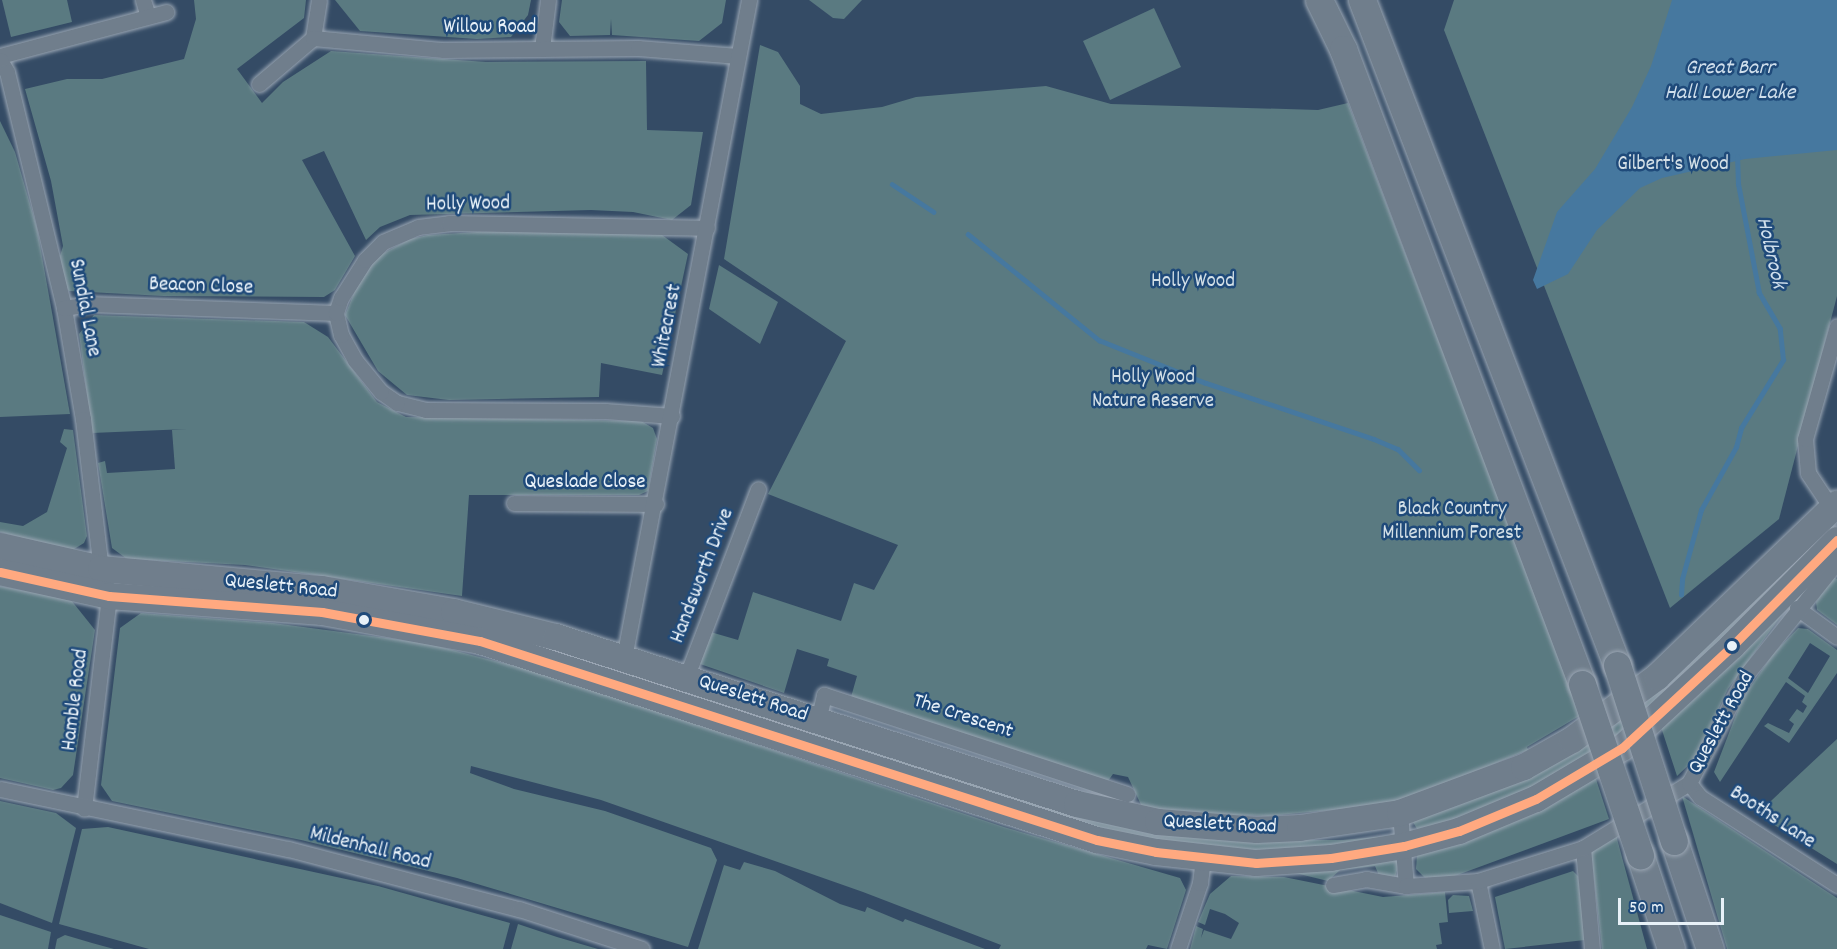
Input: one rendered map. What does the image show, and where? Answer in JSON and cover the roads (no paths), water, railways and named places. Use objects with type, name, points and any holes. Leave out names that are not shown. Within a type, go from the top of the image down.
[{"type":"highway","points":[[1319,0],[1347,60],[1582,684],[1671,949]]},
{"type":"highway","points":[[1362,0],[1617,665],[1710,949]]},
{"type":"highway","name":"Queslett Road","points":[[0,546],[101,569],[322,589],[454,612],[624,658],[1077,804],[1158,822],[1279,829],[1400,813],[1524,767],[1617,710],[1753,589],[1834,507]]},
{"type":"highway","name":"Queslett Road","points":[[0,572],[109,596],[367,619],[480,641],[617,683],[1097,840],[1203,859],[1266,862],[1331,858],[1404,846],[1459,831],[1536,799],[1622,748],[1732,646],[1837,540]]},
{"type":"highway","points":[[617,683],[624,658]]},
{"type":"highway","points":[[807,746],[818,721]]},
{"type":"street","points":[[143,0],[148,16]]},
{"type":"street","points":[[259,84],[314,38],[319,0]]},
{"type":"street","points":[[542,49],[548,0]]},
{"type":"street","name":"Whitecrest","points":[[624,658],[656,504],[749,0]]},
{"type":"street","points":[[0,58],[166,12]]},
{"type":"street","name":"Willow Road","points":[[314,38],[443,50],[638,48],[738,56]]},
{"type":"street","name":"Sundial Lane","points":[[0,58],[7,72],[64,308],[83,419],[101,569]]},
{"type":"street","name":"Holly Wood","points":[[336,313],[341,298],[365,260],[383,242],[418,226],[449,223],[707,228]]},
{"type":"street","name":"Beacon Close","points":[[64,308],[90,304],[336,313]]},
{"type":"street","points":[[336,313],[341,335],[355,360],[381,392],[397,403],[426,410],[605,411],[672,416]]},
{"type":"street","points":[[1834,507],[1808,473],[1805,439],[1837,326]]},
{"type":"street","name":"Handsworth Drive","points":[[686,678],[758,489]]},
{"type":"street","name":"Queslade Close","points":[[514,503],[656,504]]},
{"type":"street","name":"Queslett Road","points":[[1332,885],[1366,879],[1406,886],[1478,881],[1583,848],[1689,783],[1746,675],[1797,608],[1837,562]]},
{"type":"street","points":[[101,569],[109,596]]},
{"type":"street","name":"Hamble Road","points":[[84,809],[109,596]]},
{"type":"street","points":[[1797,608],[1837,637]]},
{"type":"street","name":"The Crescent","points":[[818,721],[824,695],[1119,785]]},
{"type":"street","name":"Booths Lane","points":[[1689,783],[1700,797],[1837,885]]},
{"type":"street","name":"Mildenhall Road","points":[[0,789],[84,809],[288,849],[519,909],[642,949]]},
{"type":"street","points":[[1400,813],[1406,886]]},
{"type":"street","points":[[1583,848],[1592,949]]},
{"type":"street","points":[[1179,949],[1200,883],[1203,859]]},
{"type":"street","points":[[1478,881],[1492,949]]},
{"type":"water","name":"Great Barr Hall Lower Lake","points":[[1672,0],[1837,0],[1837,150],[1745,159],[1662,178],[1640,188],[1597,230],[1568,274],[1537,289],[1533,280],[1557,212],[1595,169],[1632,107],[1651,66]]},
{"type":"waterway","name":"Holbrook","points":[[1681,595],[1682,579],[1701,510],[1736,447],[1741,428],[1783,360],[1780,329],[1759,293],[1738,184],[1737,157]]},
{"type":"waterway","points":[[892,184],[934,212]]},
{"type":"waterway","points":[[968,234],[1099,340],[1206,383],[1374,439],[1398,449],[1419,470]]},
{"type":"park label","name":"Gilbert's Wood","points":[[1673,165]]},
{"type":"park label","name":"Holly Wood Nature Reserve","points":[[1153,390]]},
{"type":"park label","name":"Black Country Millennium Forest","points":[[1452,522]]}]
